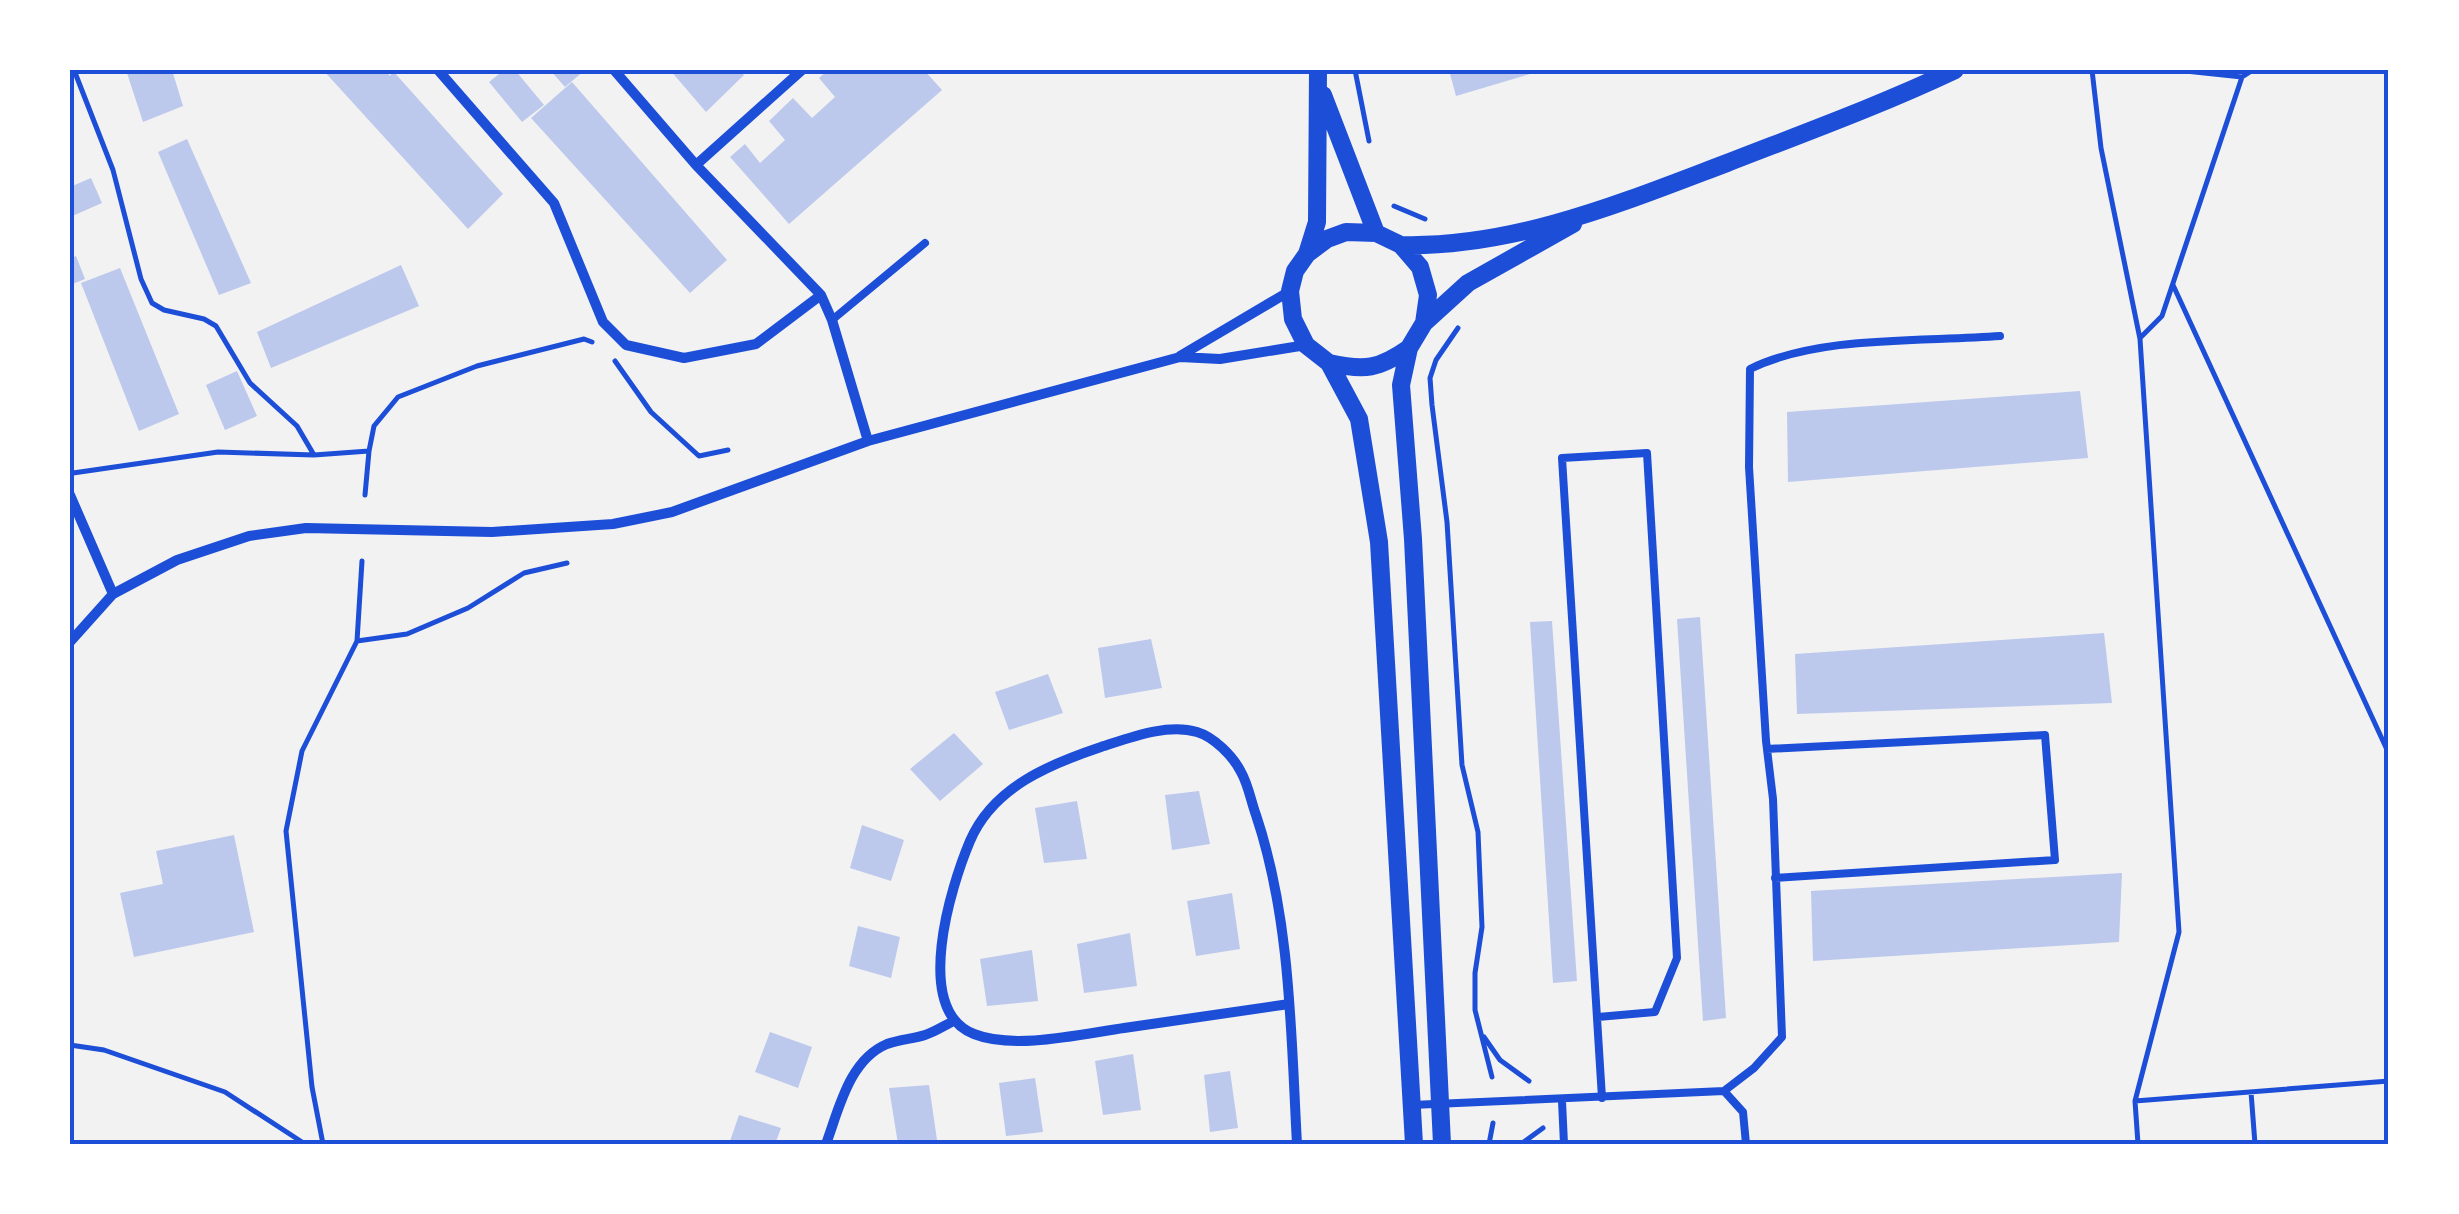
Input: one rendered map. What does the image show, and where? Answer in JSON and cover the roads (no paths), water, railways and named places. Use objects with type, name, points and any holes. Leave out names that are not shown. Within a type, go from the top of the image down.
[{"type":"street","points":[[438,70],[554,203],[604,322],[626,345],[684,358],[756,344],[820,295]]},
{"type":"street","points":[[614,70],[696,165],[820,295],[832,320],[868,441]]},
{"type":"street","points":[[696,165],[802,70]]},
{"type":"street","points":[[1401,245],[1454,244],[1590,214],[1890,101],[1955,70]]},
{"type":"street","points":[[1319,78],[1376,232]]},
{"type":"street","points":[[1319,78],[1318,222],[1307,254],[1295,271],[1290,291],[1292,319],[1306,345],[1329,362],[1357,369],[1386,364],[1409,348]]},
{"type":"street","points":[[1442,1144],[1401,385],[1409,348],[1424,324],[1468,283],[1590,214]]},
{"type":"street","points":[[1307,254],[1326,239],[1346,232],[1376,232],[1401,245],[1420,267],[1428,295],[1424,324]]},
{"type":"street","points":[[70,642],[114,594],[177,560],[249,536],[306,528],[492,532],[613,524],[672,512],[868,441],[1180,357],[1290,291]]},
{"type":"street","points":[[1180,357],[1220,358],[1306,345]]},
{"type":"street","points":[[1329,362],[1360,419],[1379,542],[1414,1144]]},
{"type":"street","points":[[70,495],[114,594]]},
{"type":"street","points":[[1289,1004],[1060,1036],[1004,1040],[973,1034],[954,1021],[942,996],[940,960],[954,888],[972,837],[992,807],[1022,780],[1065,759],[1127,738],[1172,729],[1198,732],[1219,744],[1242,772],[1266,846],[1289,1004],[1297,1144]]},
{"type":"street","points":[[826,1144],[850,1079],[864,1061],[881,1046],[925,1036],[954,1021]]},
{"type":"lane","points":[[832,320],[925,242]]},
{"type":"lane","points":[[1412,1105],[1724,1091],[1754,1068],[1782,1037],[1773,799],[1749,467],[1750,369],[1777,356],[1828,346],[2000,336]]},
{"type":"lane","points":[[1598,1017],[1654,1012],[1677,958],[1647,453],[1562,458],[1602,1098]]},
{"type":"lane","points":[[1767,749],[2045,736],[2055,860],[1775,878]]},
{"type":"lane","points":[[1724,1091],[1743,1112],[1746,1144]]},
{"type":"lane","points":[[1562,1101],[1564,1144]]}]
